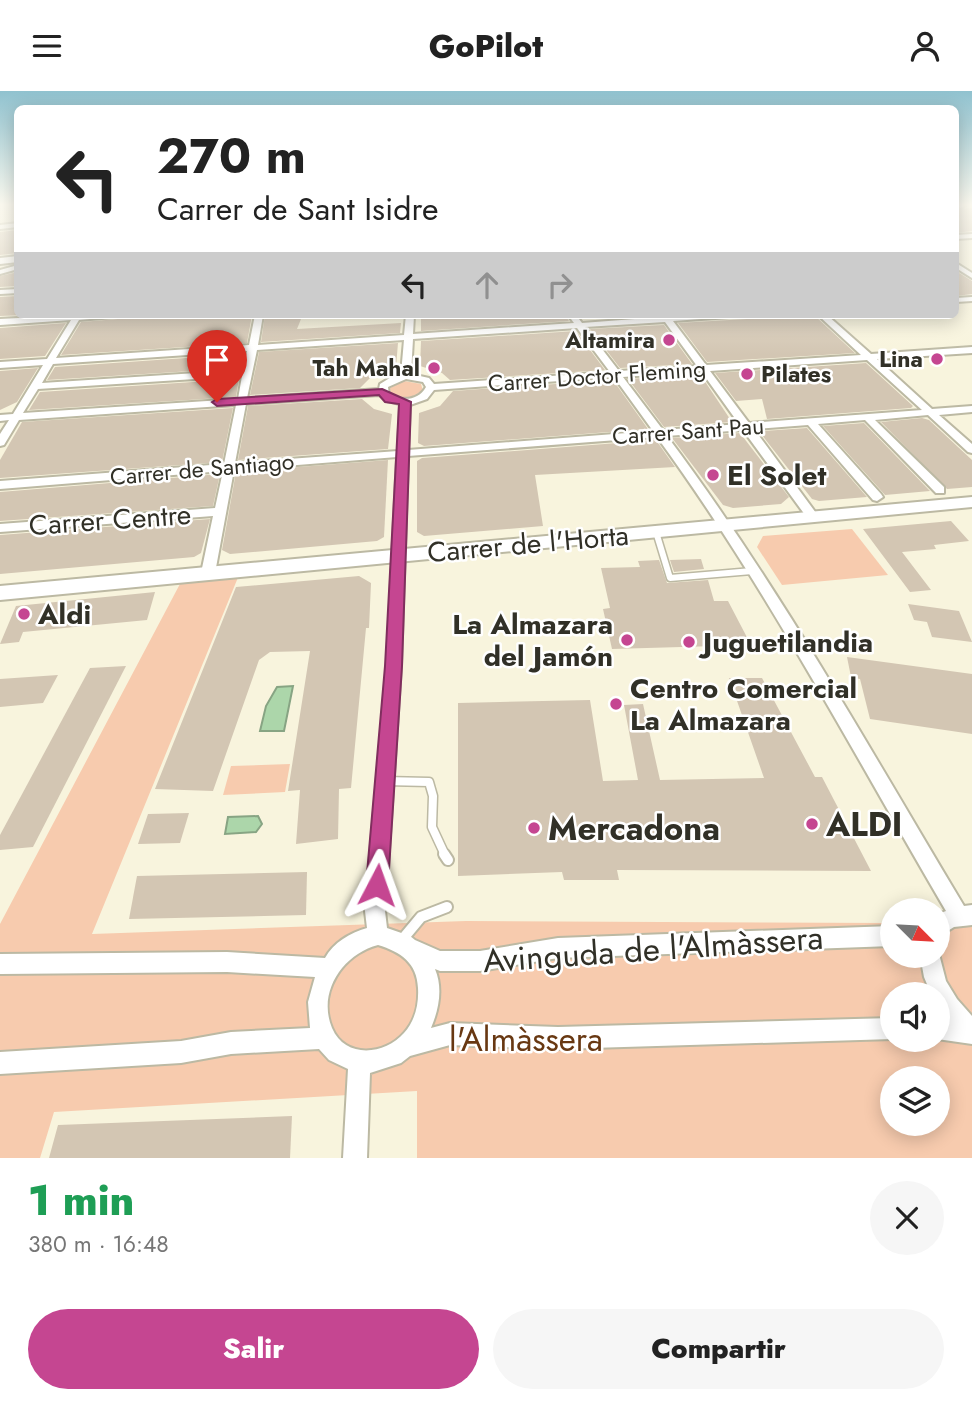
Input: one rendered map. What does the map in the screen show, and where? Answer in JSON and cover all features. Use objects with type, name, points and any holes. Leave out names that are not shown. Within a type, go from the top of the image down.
[{"type":"street","points":[[0,322],[38,319]]},
{"type":"street","points":[[0,443],[75,319]]},
{"type":"street","points":[[208,573],[258,319]]},
{"type":"street","points":[[406,319],[409,337],[406,376]]},
{"type":"street","points":[[575,319],[615,376],[662,433],[725,526],[965,915]]},
{"type":"street","points":[[0,365],[644,319]]},
{"type":"street","points":[[666,319],[812,516]]},
{"type":"street","points":[[826,319],[972,450]]},
{"type":"street","name":"Carrer Doctor Fleming","points":[[431,387],[972,350]]},
{"type":"street","points":[[34,386],[247,373]]},
{"type":"street","points":[[0,418],[382,392],[389,399],[405,402],[427,396],[431,387],[426,380],[406,376],[388,381],[382,392]]},
{"type":"street","points":[[378,935],[375,911],[385,781],[405,402]]},
{"type":"street","name":"Carrer Sant Pau","points":[[404,452],[972,409]]},
{"type":"street","points":[[867,417],[940,490]]},
{"type":"street","points":[[811,422],[877,497]]},
{"type":"street","name":"Carrer de Santiago","points":[[0,485],[404,452]]},
{"type":"street","name":"Carrer de l'Horta","points":[[0,593],[972,502]]},
{"type":"street","name":"Carrer Centre","points":[[0,528],[219,512]]},
{"type":"street","points":[[408,1046],[422,1028],[428,1012],[430,983],[425,966],[408,945],[378,935],[356,941],[328,968],[320,989],[317,1009],[325,1038],[338,1054],[359,1063],[383,1062],[408,1046],[450,1034],[558,1038],[880,1029]]},
{"type":"street","name":"Avinguda de l'Almàssera","points":[[408,945],[440,961],[480,961],[558,948],[880,936]]},
{"type":"street","points":[[0,964],[227,962],[328,968]]},
{"type":"street","points":[[931,968],[946,1003],[972,1032]]},
{"type":"street","points":[[950,1029],[972,1032]]},
{"type":"street","points":[[0,1063],[181,1052],[230,1043],[325,1038]]},
{"type":"street","points":[[355,1158],[359,1063]]},
{"type":"lane","points":[[656,532],[670,578],[752,572]]},
{"type":"lane","points":[[385,781],[429,782],[433,787],[431,824],[436,843],[448,860]]},
{"type":"lane","points":[[408,945],[421,917],[447,907]]},
{"type":"green space","points":[[404,381],[421,384],[423,391],[409,398],[391,395],[390,388]]},
{"type":"green space","points":[[852,529],[888,575],[782,585],[757,547],[763,536]]},
{"type":"green space","name":"l'Almàssera","points":[[239,575],[92,934],[466,921],[880,923],[880,968],[950,968],[950,924],[972,925],[972,1158],[417,1158],[417,1091],[54,1112],[40,1158],[0,1158],[0,924],[181,582]]},
{"type":"green space","points":[[290,764],[285,792],[223,795],[231,766]]},
{"type":"shaded area","points":[[293,686],[284,731],[260,731],[266,706],[277,687]]},
{"type":"shaded area","points":[[258,816],[262,824],[256,832],[225,834],[228,817]]},
{"type":"building","points":[[14,273],[14,286],[0,287],[0,276]]},
{"type":"building","points":[[959,273],[972,281],[972,294],[959,296]]},
{"type":"building","points":[[14,296],[14,315],[0,316],[0,297]]},
{"type":"building","points":[[118,319],[251,319],[247,343],[61,355],[81,322]]},
{"type":"building","points":[[264,319],[301,319],[297,329],[401,323],[400,333],[261,342]]},
{"type":"building","points":[[421,319],[569,321],[421,331]]},
{"type":"building","points":[[818,319],[855,353],[707,362],[678,323]]},
{"type":"building","points":[[66,323],[45,356],[0,359],[0,328]]},
{"type":"building","points":[[664,325],[692,364],[620,368],[590,329]]},
{"type":"building","points":[[576,331],[605,370],[450,380],[442,373],[420,366],[421,341]]},
{"type":"building","points":[[398,343],[396,367],[373,375],[360,388],[250,395],[259,352]]},
{"type":"building","points":[[244,354],[241,368],[47,380],[55,367]]},
{"type":"building","points":[[866,363],[913,406],[767,419],[762,399],[736,401],[715,373]]},
{"type":"building","points":[[38,368],[17,402],[0,410],[0,371]]},
{"type":"building","points":[[700,374],[732,422],[664,427],[628,379]]},
{"type":"building","points":[[239,379],[236,397],[29,410],[40,392]]},
{"type":"building","points":[[613,380],[648,429],[424,446],[418,443],[419,413],[440,406],[453,391]]},
{"type":"building","points":[[362,399],[374,409],[392,414],[388,449],[238,460],[248,406]]},
{"type":"building","points":[[233,408],[222,462],[0,478],[0,460],[22,422]]},
{"type":"building","points":[[922,418],[929,420],[972,460],[972,487],[947,489],[881,422]]},
{"type":"building","points":[[864,423],[930,491],[885,495],[823,426]]},
{"type":"building","points":[[807,428],[867,497],[819,501],[812,499],[761,434],[763,431]]},
{"type":"building","points":[[740,433],[789,497],[781,504],[733,508],[723,505],[672,438]]},
{"type":"building","points":[[656,440],[675,467],[535,475],[543,526],[424,536],[417,532],[417,461],[422,458]]},
{"type":"building","points":[[388,460],[384,537],[377,541],[230,554],[222,550],[236,472]]},
{"type":"building","points":[[220,474],[213,506],[0,521],[0,492]]},
{"type":"building","points":[[210,519],[201,553],[194,557],[0,574],[0,535]]},
{"type":"building","points":[[951,521],[969,541],[934,545],[936,549],[902,552],[931,590],[910,592],[863,529]]},
{"type":"building","points":[[701,559],[704,569],[674,572],[670,560]]},
{"type":"building","points":[[659,560],[667,583],[708,580],[714,601],[728,601],[751,645],[612,649],[603,609],[610,608],[601,568],[640,567],[638,561]]},
{"type":"building","points":[[359,576],[371,583],[369,628],[366,628],[351,788],[339,789],[338,839],[296,844],[300,790],[288,791],[310,651],[270,652],[259,660],[213,791],[155,789],[236,587]]},
{"type":"building","points":[[155,592],[147,620],[23,632],[19,642],[0,644],[16,606]]},
{"type":"building","points":[[908,604],[959,611],[972,642],[932,637],[927,622],[914,620]]},
{"type":"building","points":[[847,657],[972,674],[972,734],[870,719],[860,679],[851,677]]},
{"type":"building","points":[[126,666],[33,847],[0,850],[0,835],[90,668]]},
{"type":"building","points":[[58,675],[43,703],[0,707],[0,679]]},
{"type":"building","points":[[729,678],[762,678],[815,777],[822,777],[871,871],[617,870],[619,880],[564,880],[562,872],[458,876],[458,703],[590,700],[603,781],[638,780],[624,705],[643,704],[660,780],[764,778]]},
{"type":"building","points":[[189,813],[180,843],[138,844],[148,814]]},
{"type":"building","points":[[307,872],[306,915],[129,919],[137,876]]},
{"type":"building","points":[[292,1116],[290,1158],[49,1158],[58,1125]]},
{"type":"place","name":"Altamira","points":[[669,340]]},
{"type":"place","name":"Lina","points":[[937,359]]},
{"type":"place","name":"Tah Mahal","points":[[434,368]]},
{"type":"place","name":"Pilates","points":[[747,374]]},
{"type":"place","name":"El Solet","points":[[713,475]]},
{"type":"place","name":"Aldi","points":[[24,614]]},
{"type":"place","name":"La Almazara del Jamón","points":[[627,640]]},
{"type":"place","name":"Juguetilandia","points":[[689,642]]},
{"type":"place","name":"Centro Comercial La Almazara","points":[[616,704]]},
{"type":"place","name":"ALDI","points":[[812,824]]},
{"type":"place","name":"Mercadona","points":[[534,828]]},
{"type":"route","points":[[217,402],[382,392],[389,399],[405,402],[394,666],[377,885]]}]
